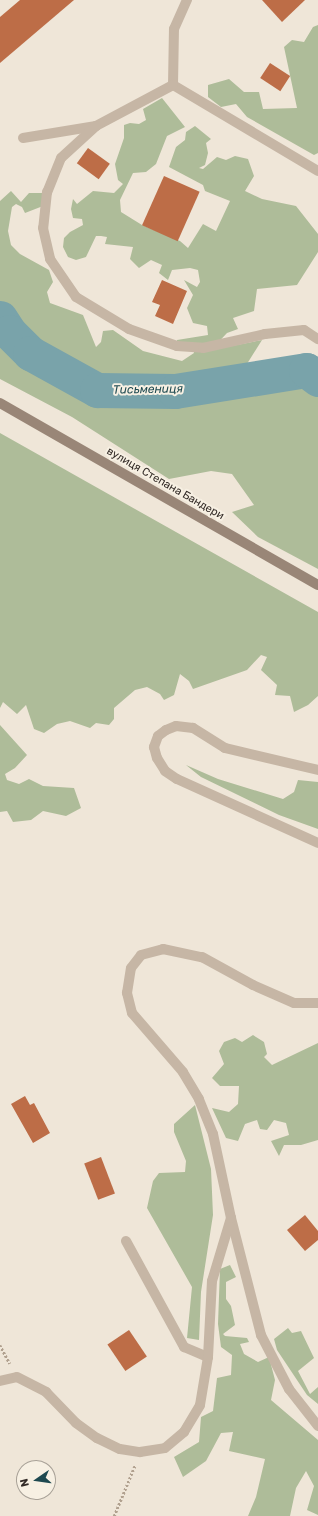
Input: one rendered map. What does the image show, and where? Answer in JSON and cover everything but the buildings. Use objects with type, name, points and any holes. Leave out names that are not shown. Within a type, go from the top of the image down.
[{"type":"main road","name":"вулиця Степана Бандери","points":[[0,403],[318,585]]},
{"type":"street","points":[[173,85],[174,29],[187,0]]},
{"type":"street","points":[[173,85],[96,126],[61,158],[47,192],[43,228],[50,259],[76,297],[129,329],[177,346],[203,348],[265,334],[304,330],[318,339]]},
{"type":"street","points":[[173,85],[318,171]]},
{"type":"street","points":[[23,138],[96,126]]},
{"type":"street","points":[[318,770],[225,748],[193,728],[176,726],[166,730],[158,736],[154,747],[157,758],[165,771],[177,779],[318,843]]},
{"type":"street","points":[[318,1003],[294,1003],[254,985],[202,957],[163,949],[141,955],[131,968],[127,993],[132,1013],[183,1072],[199,1099],[213,1134],[231,1218],[261,1335],[289,1389],[318,1426]]},
{"type":"street","points":[[0,1381],[17,1377],[46,1392],[76,1423],[97,1438],[120,1449],[140,1452],[165,1448],[184,1432],[200,1405],[208,1357],[212,1281],[231,1218]]},
{"type":"street","points":[[126,1241],[184,1348],[208,1357]]},
{"type":"path","points":[[0,1345],[17,1377]]},
{"type":"path","points":[[114,1516],[140,1452]]},
{"type":"green space","points":[[318,25],[318,153],[314,155],[247,117],[236,104],[221,107],[208,97],[208,85],[229,79],[244,92],[259,92],[263,109],[297,108],[284,47],[292,40],[304,42],[313,27]]},
{"type":"green space","points":[[162,98],[185,127],[167,136],[156,164],[146,172],[133,173],[120,200],[121,212],[142,225],[180,241],[188,248],[203,224],[216,231],[230,201],[205,191],[203,185],[169,167],[176,147],[185,140],[186,132],[195,126],[211,139],[206,143],[208,153],[205,165],[199,168],[203,169],[217,157],[226,160],[235,156],[248,159],[254,176],[245,191],[262,199],[296,206],[318,234],[318,252],[297,285],[257,289],[254,311],[233,318],[238,329],[227,333],[211,350],[262,340],[245,367],[318,364],[318,569],[258,537],[232,512],[254,505],[232,474],[211,471],[169,479],[72,417],[0,379],[0,201],[11,191],[21,202],[29,193],[43,193],[43,206],[25,213],[22,207],[16,204],[12,207],[8,231],[11,245],[20,254],[49,270],[53,282],[47,292],[50,303],[83,315],[96,347],[101,342],[103,331],[113,330],[143,351],[182,361],[194,353],[192,345],[177,344],[177,340],[208,335],[207,326],[193,323],[187,308],[193,295],[184,280],[197,287],[200,282],[198,270],[190,268],[172,270],[168,280],[159,273],[162,265],[151,260],[139,268],[130,259],[133,247],[105,244],[107,237],[96,236],[86,257],[76,260],[68,257],[63,247],[64,238],[70,232],[83,225],[82,219],[73,218],[71,209],[73,199],[77,204],[93,191],[114,193],[123,184],[118,180],[115,164],[124,138],[124,125],[130,123],[139,124],[146,120],[143,109]]},
{"type":"green space","points":[[0,433],[318,612],[318,696],[308,705],[294,712],[290,696],[275,695],[277,685],[261,670],[267,657],[261,655],[247,670],[193,689],[189,681],[180,674],[174,695],[164,700],[160,694],[147,687],[135,690],[114,708],[114,719],[109,725],[96,723],[90,728],[70,721],[57,724],[44,733],[34,729],[26,705],[17,714],[3,702],[0,708]]},
{"type":"green space","points":[[0,725],[27,755],[15,768],[5,774],[7,780],[19,784],[29,779],[43,786],[74,788],[81,808],[66,816],[43,811],[31,820],[13,822],[7,811],[0,812]]},
{"type":"green space","points":[[186,765],[218,779],[283,799],[294,792],[298,780],[318,782],[318,829],[279,815],[201,777]]},
{"type":"green space","points":[[253,1035],[264,1042],[267,1054],[264,1057],[272,1065],[318,1043],[318,1140],[301,1145],[284,1145],[279,1156],[271,1141],[289,1135],[286,1123],[274,1120],[267,1130],[260,1129],[257,1120],[245,1124],[238,1141],[226,1138],[212,1108],[229,1112],[238,1104],[239,1086],[220,1086],[212,1078],[224,1064],[219,1051],[224,1042],[235,1038],[242,1042]]},
{"type":"green space","points":[[195,1105],[211,1169],[213,1215],[201,1292],[199,1340],[187,1338],[192,1287],[147,1208],[153,1181],[159,1173],[185,1172],[186,1161],[174,1132],[174,1124]]},
{"type":"green space","points":[[230,1265],[236,1277],[226,1282],[226,1299],[231,1306],[235,1325],[223,1334],[225,1336],[247,1338],[249,1342],[240,1344],[244,1354],[258,1362],[269,1357],[275,1380],[271,1400],[318,1440],[318,1515],[307,1510],[314,1486],[306,1471],[296,1488],[290,1516],[248,1516],[256,1497],[265,1459],[229,1451],[233,1432],[221,1433],[206,1461],[183,1477],[174,1457],[199,1442],[201,1417],[213,1411],[217,1378],[231,1375],[232,1355],[221,1347],[218,1324],[220,1269]]},
{"type":"green space","points":[[288,1328],[292,1333],[301,1331],[314,1358],[298,1371],[310,1394],[318,1387],[318,1404],[307,1395],[277,1350],[274,1339]]},
{"type":"waterway","name":"Тисьмениця","points":[[0,318],[9,332],[30,353],[97,390],[175,391],[306,370],[318,379]]}]
